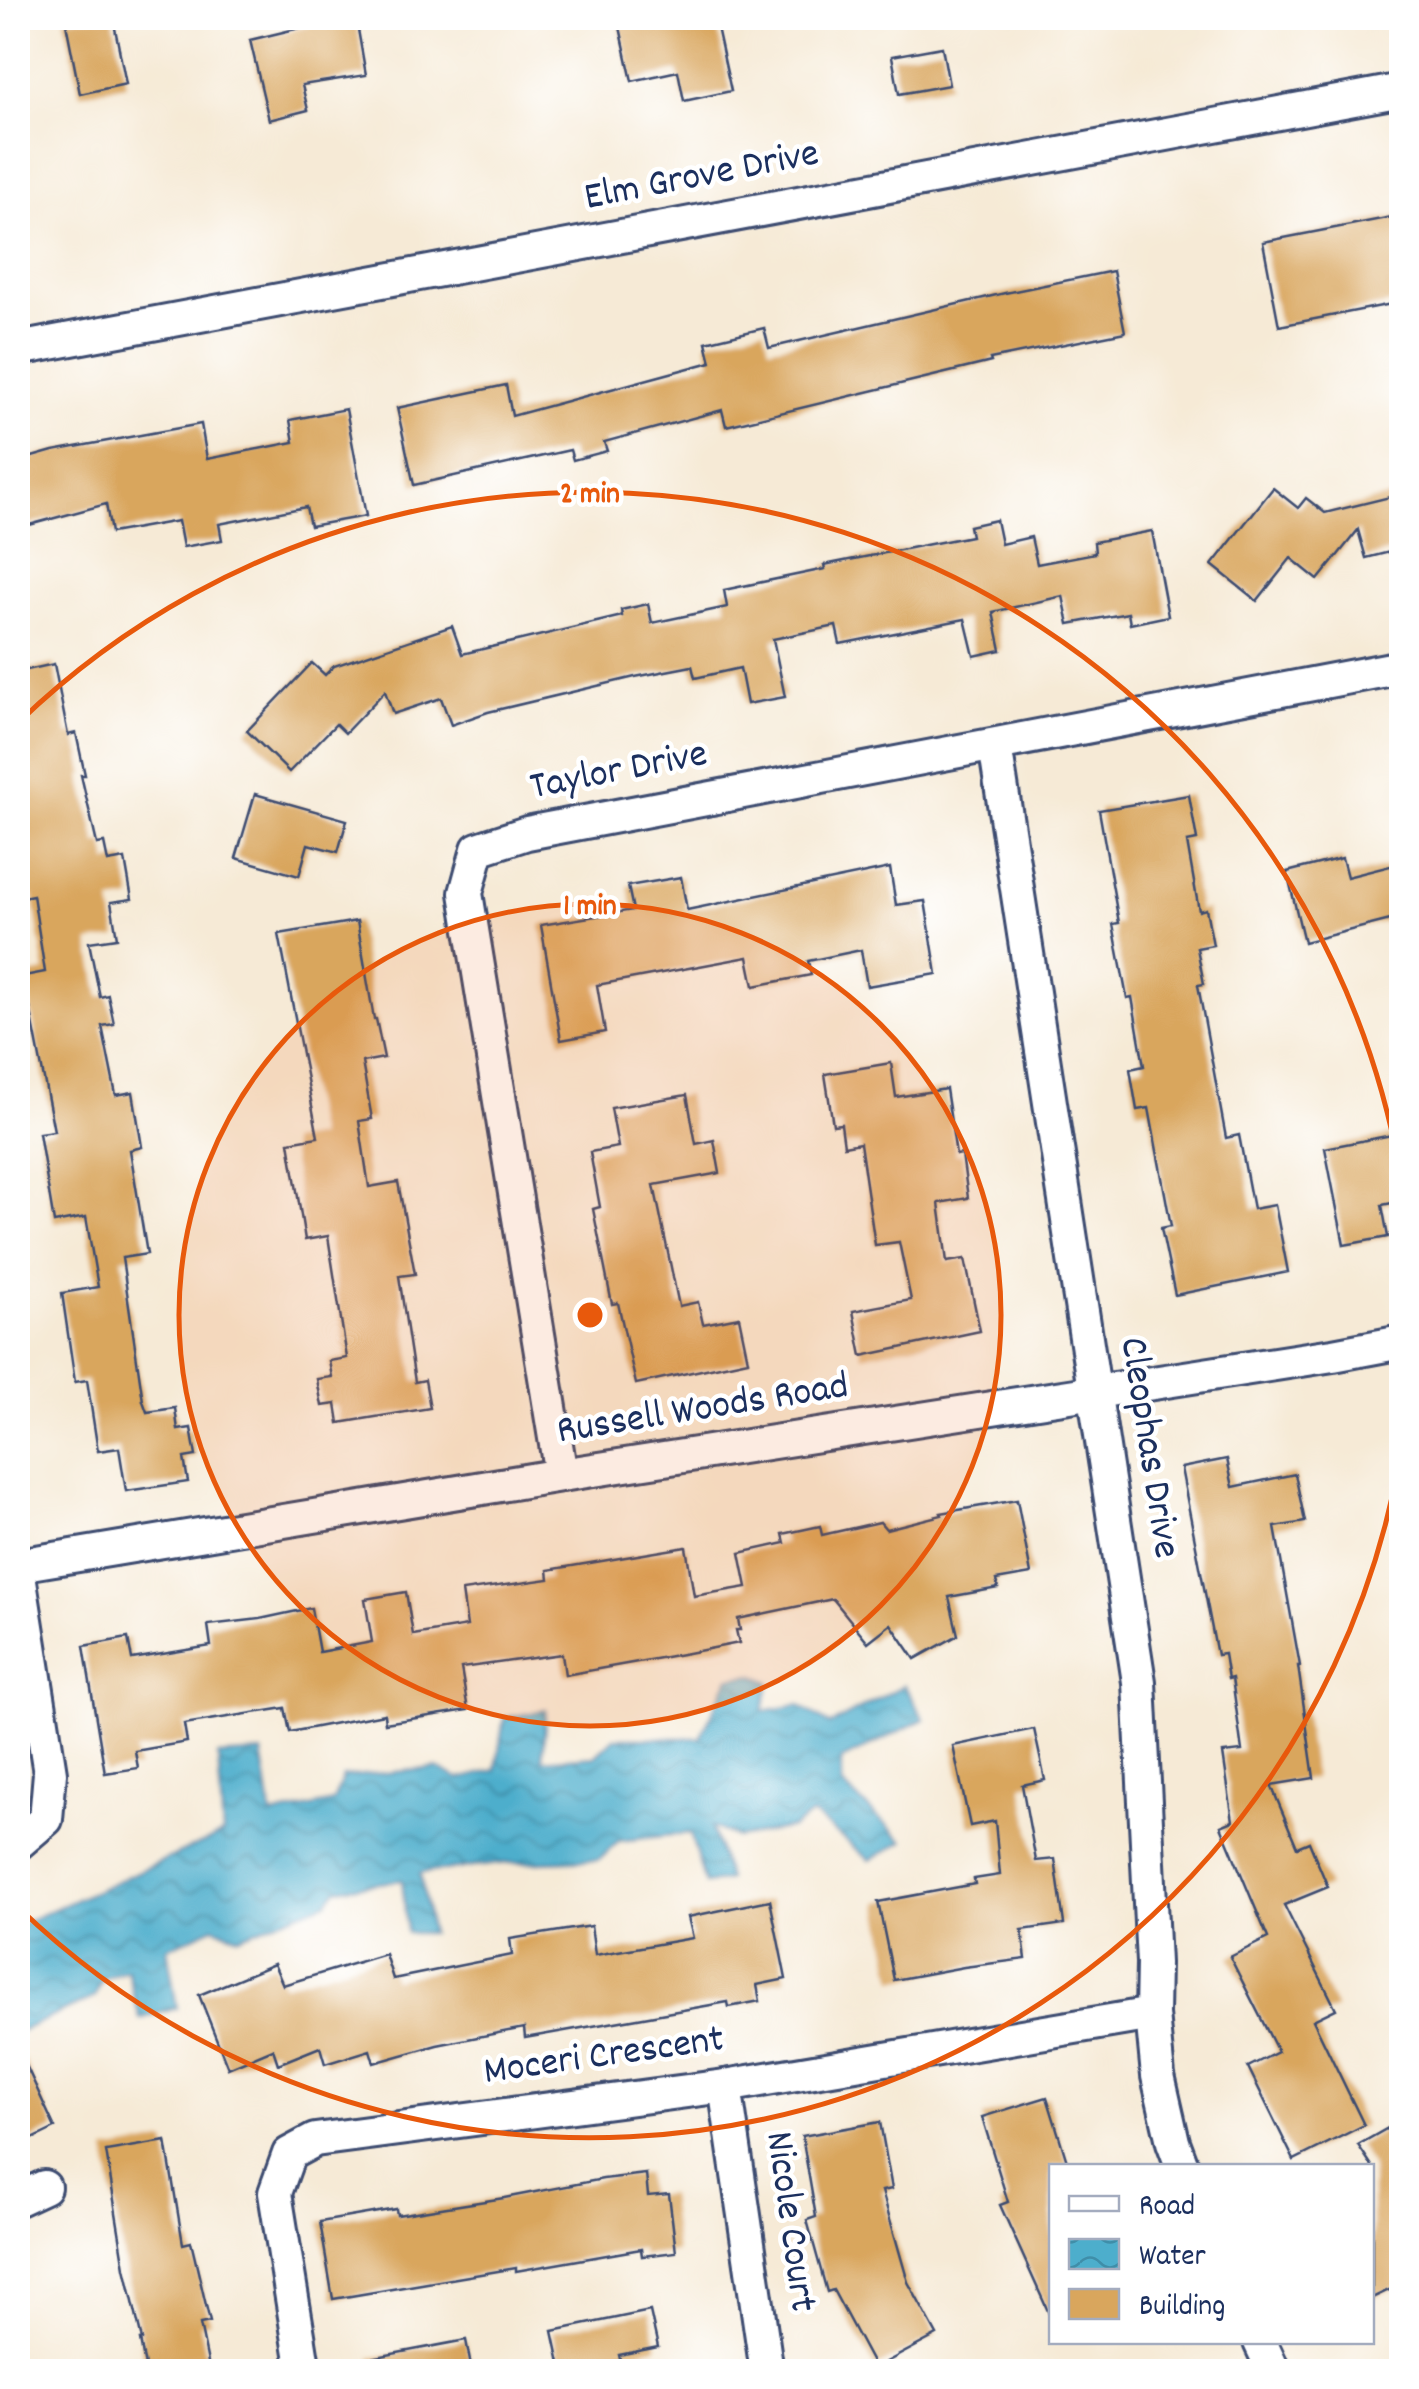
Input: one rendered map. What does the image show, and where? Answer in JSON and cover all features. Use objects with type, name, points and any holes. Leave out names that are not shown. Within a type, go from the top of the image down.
[{"type":"street","name":"Elm Grove Drive","points":[[18,350],[1402,90]]},
{"type":"street","name":"Taylor Drive","points":[[562,1475],[466,893],[478,849],[527,833],[1402,667]]},
{"type":"street","name":"Cleophas Drive","points":[[995,745],[1139,1682],[1152,2014],[1158,2076],[1181,2164]]},
{"type":"street","name":"Russell Woods Road","points":[[18,1567],[562,1475],[1402,1342]]},
{"type":"street","points":[[18,1567],[50,1773],[46,1819],[18,1843]]},
{"type":"street","name":"Moceri Crescent","points":[[304,2372],[275,2193],[289,2154],[315,2140],[725,2086],[1152,2014]]},
{"type":"street","name":"Nicole Court","points":[[725,2086],[767,2372]]},
{"type":"street","points":[[1261,2344],[1274,2372]]},
{"type":"water","points":[[754,1675],[770,1682],[763,1711],[799,1705],[830,1725],[904,1685],[924,1719],[842,1760],[842,1785],[904,1841],[870,1860],[812,1814],[792,1828],[737,1838],[711,1826],[728,1880],[705,1884],[690,1833],[619,1841],[599,1860],[507,1863],[420,1873],[431,1933],[407,1933],[402,1880],[337,1889],[327,1902],[239,1936],[214,1927],[167,1948],[177,2008],[140,2019],[127,1970],[102,1979],[95,1997],[18,2032],[18,1925],[223,1834],[218,1756],[262,1753],[272,1816],[333,1802],[343,1777],[437,1768],[459,1779],[496,1770],[504,1718],[546,1710],[542,1760],[595,1756],[614,1738],[700,1738],[729,1678]]},
{"type":"building","points":[[65,18],[113,18],[126,84],[80,94]]},
{"type":"building","points":[[311,18],[356,18],[366,75],[302,85],[308,110],[269,120],[250,40],[312,25]]},
{"type":"building","points":[[618,18],[715,18],[731,91],[684,101],[678,71],[632,81]]},
{"type":"building","points":[[942,47],[949,85],[899,94],[892,56]]},
{"type":"building","points":[[1402,215],[1402,302],[1279,326],[1263,242]]},
{"type":"building","points":[[1113,271],[1125,332],[990,359],[991,362],[726,426],[722,410],[604,442],[607,451],[573,460],[570,450],[414,485],[397,408],[506,385],[512,416],[711,362],[706,342],[764,328],[769,348]]},
{"type":"building","points":[[346,409],[366,516],[310,526],[306,507],[219,524],[222,540],[183,547],[178,521],[111,533],[106,504],[18,528],[18,461],[201,424],[207,459],[294,442],[290,420]]},
{"type":"building","points":[[1273,488],[1298,508],[1306,498],[1325,513],[1402,494],[1402,549],[1366,558],[1358,530],[1318,580],[1291,558],[1257,601],[1212,565]]},
{"type":"building","points":[[996,520],[1001,544],[1031,537],[1037,564],[1095,553],[1094,542],[1152,531],[1168,616],[1130,624],[1128,613],[1069,624],[1063,596],[993,612],[1001,650],[974,656],[965,619],[840,644],[836,626],[773,639],[785,697],[747,704],[740,668],[695,678],[692,666],[488,712],[451,725],[441,698],[393,714],[385,691],[345,733],[336,724],[289,772],[247,731],[312,663],[325,675],[334,666],[452,626],[462,654],[622,616],[621,610],[648,604],[652,623],[727,607],[724,590],[825,569],[824,565],[971,536],[969,526]]},
{"type":"building","points":[[54,664],[68,735],[76,733],[97,844],[104,843],[108,862],[125,859],[132,899],[111,902],[117,938],[89,942],[100,997],[108,995],[114,1024],[102,1026],[116,1095],[133,1092],[142,1147],[130,1150],[147,1254],[122,1258],[143,1401],[147,1412],[175,1408],[178,1430],[191,1428],[196,1456],[184,1458],[188,1482],[126,1491],[119,1448],[98,1451],[87,1380],[75,1382],[62,1293],[98,1287],[86,1217],[54,1223],[39,1133],[54,1131],[24,976],[45,972],[33,895],[18,898],[18,672]]},
{"type":"building","points":[[255,794],[347,820],[338,852],[308,844],[299,876],[236,858]]},
{"type":"building","points":[[1189,795],[1197,840],[1187,842],[1199,911],[1206,909],[1213,945],[1197,948],[1204,984],[1198,985],[1226,1138],[1239,1135],[1253,1209],[1275,1205],[1288,1272],[1175,1295],[1161,1228],[1171,1226],[1149,1108],[1137,1110],[1130,1069],[1144,1066],[1113,924],[1119,923],[1099,810]]},
{"type":"building","points":[[1342,858],[1347,877],[1402,863],[1402,917],[1304,942],[1287,872]]},
{"type":"building","points":[[890,868],[896,905],[925,901],[937,974],[867,986],[861,950],[808,961],[811,975],[754,986],[748,957],[597,985],[605,1032],[561,1040],[541,925],[633,910],[628,886],[681,877],[687,910]]},
{"type":"building","points":[[357,921],[384,1058],[362,1062],[372,1119],[359,1121],[369,1187],[398,1182],[415,1274],[399,1276],[415,1382],[425,1380],[430,1408],[339,1423],[336,1404],[322,1406],[317,1379],[332,1377],[329,1361],[347,1358],[328,1236],[305,1240],[289,1142],[318,1137],[279,934]]},
{"type":"building","points":[[891,1063],[896,1097],[946,1089],[956,1155],[962,1154],[968,1198],[939,1203],[947,1262],[965,1259],[980,1331],[862,1356],[853,1311],[911,1300],[899,1242],[875,1245],[860,1143],[844,1146],[841,1124],[833,1125],[825,1074]]},
{"type":"building","points":[[687,1095],[696,1144],[714,1140],[720,1173],[654,1185],[679,1306],[698,1302],[703,1324],[739,1317],[748,1360],[636,1384],[618,1303],[612,1304],[593,1209],[600,1207],[590,1152],[618,1147],[611,1108]]},
{"type":"building","points":[[1402,1133],[1402,1201],[1382,1205],[1388,1237],[1344,1245],[1325,1148]]},
{"type":"building","points":[[1227,1459],[1233,1487],[1295,1474],[1305,1522],[1275,1527],[1300,1666],[1314,1778],[1271,1785],[1297,1847],[1309,1842],[1328,1887],[1284,1905],[1336,2009],[1313,2020],[1364,2125],[1294,2160],[1248,2067],[1278,2052],[1230,1957],[1268,1938],[1221,1826],[1233,1821],[1223,1753],[1242,1751],[1232,1678],[1228,1679],[1224,1654],[1217,1655],[1181,1468]]},
{"type":"building","points":[[1017,1500],[1031,1574],[996,1580],[998,1588],[949,1597],[958,1635],[915,1659],[891,1624],[868,1642],[833,1599],[738,1619],[739,1643],[688,1653],[565,1675],[562,1654],[461,1668],[468,1710],[385,1723],[384,1714],[290,1732],[285,1708],[184,1724],[187,1742],[135,1751],[138,1768],[105,1773],[84,1646],[128,1638],[132,1659],[211,1646],[208,1625],[311,1608],[319,1652],[372,1642],[365,1599],[406,1592],[413,1635],[467,1626],[462,1591],[549,1579],[548,1570],[686,1547],[694,1596],[747,1587],[740,1553],[785,1543],[783,1534],[820,1526],[822,1535],[880,1522],[886,1529],[941,1513]]},
{"type":"building","points":[[1034,1729],[1045,1780],[1022,1785],[1036,1861],[1055,1859],[1064,1924],[1022,1930],[1026,1959],[894,1980],[878,1902],[975,1884],[974,1879],[1000,1875],[995,1821],[970,1826],[953,1746]]},
{"type":"building","points":[[770,1900],[786,1979],[757,1985],[760,2001],[729,2007],[728,2002],[525,2038],[524,2028],[437,2045],[374,2063],[370,2050],[325,2064],[320,2047],[278,2064],[273,2049],[228,2068],[199,1995],[274,1964],[283,1985],[385,1954],[393,1979],[512,1955],[510,1939],[591,1926],[595,1955],[693,1938],[688,1917]]},
{"type":"building","points":[[18,2048],[55,2128],[18,2146]]},
{"type":"building","points":[[1047,2097],[1068,2164],[1049,2164],[1049,2313],[1000,2205],[1008,2202],[982,2117]]},
{"type":"building","points":[[880,2122],[892,2189],[882,2191],[908,2282],[937,2335],[875,2368],[833,2290],[827,2292],[807,2220],[816,2217],[802,2136]]},
{"type":"building","points":[[1388,2128],[1402,2153],[1402,2284],[1374,2297],[1374,2164],[1358,2145]]},
{"type":"building","points":[[166,2141],[183,2244],[191,2242],[210,2322],[200,2324],[210,2372],[146,2372],[125,2268],[106,2151]]},
{"type":"building","points":[[646,2174],[648,2196],[669,2194],[676,2252],[642,2256],[641,2249],[333,2299],[320,2222],[396,2209],[397,2215]]},
{"type":"building","points":[[650,2311],[658,2347],[619,2355],[623,2372],[562,2372],[553,2331]]},
{"type":"building","points":[[466,2340],[472,2372],[372,2372],[371,2358]]}]
